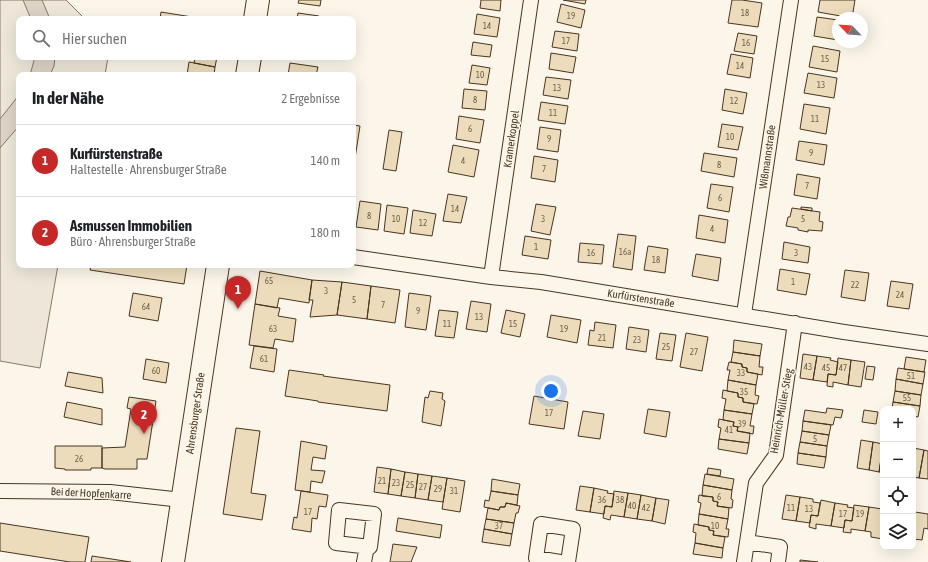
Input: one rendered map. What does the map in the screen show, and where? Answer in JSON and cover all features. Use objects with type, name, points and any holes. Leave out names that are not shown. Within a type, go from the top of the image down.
[{"type":"main road","points":[[256,16],[258,0]]},
{"type":"main road","points":[[248,72],[250,60]]},
{"type":"main road","name":"Ahrensburger Straße","points":[[173,562],[218,268]]},
{"type":"street","name":"Kramerkoppel","points":[[491,277],[531,0]]},
{"type":"street","name":"Wißmannstraße","points":[[744,314],[791,0]]},
{"type":"street","name":"Kurfürstenstraße","points":[[356,257],[491,277],[540,282],[928,344]]},
{"type":"street","name":"Heinrich-Müller-Stieg","points":[[744,562],[756,483],[776,455],[795,323]]},
{"type":"street","name":"Bei der Hopfenkarre","points":[[0,491],[110,492],[182,500]]},
{"type":"street","points":[[560,562],[536,558],[542,524],[573,529],[568,562]]},
{"type":"street","points":[[747,542],[780,547],[778,562]]},
{"type":"street","points":[[364,562],[367,546]]},
{"type":"shaded area","points":[[0,0],[66,0],[82,16],[16,16],[16,60],[108,60],[106,72],[16,72],[16,268],[57,268],[40,368],[0,361]]},
{"type":"shaded area","points":[[23,0],[42,0],[49,16],[30,16]]},
{"type":"shaded area","points":[[34,60],[55,60],[51,72],[31,72]]},
{"type":"shaded area","points":[[16,99],[16,129],[0,148],[0,119]]},
{"type":"building","points":[[299,0],[321,0],[320,6],[298,3]]},
{"type":"building","points":[[481,0],[501,0],[500,11],[480,8]]},
{"type":"building","points":[[563,0],[586,0],[585,4]]},
{"type":"building","points":[[732,0],[762,3],[758,27],[728,23]]},
{"type":"building","points":[[820,0],[855,0],[853,12],[832,12],[832,14],[818,12]]},
{"type":"building","points":[[561,4],[585,10],[581,28],[557,22]]},
{"type":"building","points":[[161,12],[186,16],[160,16]]},
{"type":"building","points":[[298,13],[319,16],[298,16]]},
{"type":"building","points":[[477,14],[500,18],[497,37],[474,34]]},
{"type":"building","points":[[817,17],[832,19],[832,39],[814,36]]},
{"type":"building","points":[[555,31],[579,34],[577,51],[552,47]]},
{"type":"building","points":[[738,33],[757,36],[754,54],[734,51]]},
{"type":"building","points":[[473,42],[492,45],[490,57],[471,55]]},
{"type":"building","points":[[813,46],[840,51],[837,72],[809,67]]},
{"type":"building","points":[[551,53],[576,57],[573,73],[549,69]]},
{"type":"building","points":[[731,54],[753,58],[750,78],[727,74]]},
{"type":"building","points":[[194,60],[216,60],[215,67],[194,63]]},
{"type":"building","points":[[189,62],[215,67],[214,72],[187,72]]},
{"type":"building","points":[[290,63],[318,67],[317,72],[288,72]]},
{"type":"building","points":[[472,65],[490,68],[487,85],[469,83]]},
{"type":"building","points":[[808,73],[837,78],[834,98],[804,93]]},
{"type":"building","points":[[546,77],[571,80],[568,99],[543,95]]},
{"type":"building","points":[[464,89],[487,91],[485,110],[462,108]]},
{"type":"building","points":[[725,89],[747,93],[743,114],[722,110]]},
{"type":"building","points":[[541,102],[568,106],[565,124],[538,120]]},
{"type":"building","points":[[804,104],[830,108],[826,134],[800,129]]},
{"type":"building","points":[[459,116],[484,120],[480,143],[456,139]]},
{"type":"building","points":[[722,124],[743,127],[738,150],[718,147]]},
{"type":"building","points":[[356,125],[360,126],[356,152]]},
{"type":"building","points":[[540,127],[561,130],[558,152],[537,149]]},
{"type":"building","points":[[389,130],[402,132],[396,171],[383,169]]},
{"type":"building","points":[[799,141],[827,145],[824,165],[796,160]]},
{"type":"building","points":[[453,145],[479,150],[474,177],[448,172]]},
{"type":"building","points":[[704,153],[737,158],[734,177],[701,171]]},
{"type":"building","points":[[534,156],[558,160],[555,182],[531,178]]},
{"type":"building","points":[[797,174],[820,178],[817,199],[794,195]]},
{"type":"building","points":[[711,184],[733,187],[729,212],[707,208]]},
{"type":"building","points":[[448,194],[467,197],[461,223],[443,221]]},
{"type":"building","points":[[360,201],[381,204],[378,230],[356,227]]},
{"type":"building","points":[[536,204],[556,207],[550,235],[531,231]]},
{"type":"building","points":[[387,205],[408,208],[404,234],[384,231]]},
{"type":"building","points":[[801,207],[812,208],[812,211],[801,209]]},
{"type":"building","points":[[792,208],[820,212],[819,221],[823,222],[822,231],[808,230],[808,232],[798,230],[798,228],[786,226]]},
{"type":"building","points":[[413,210],[436,214],[432,236],[410,233]]},
{"type":"building","points":[[699,215],[728,220],[725,243],[696,238]]},
{"type":"building","points":[[618,234],[636,236],[632,270],[613,267]]},
{"type":"building","points":[[525,236],[551,240],[548,259],[522,255]]},
{"type":"building","points":[[784,242],[810,247],[808,263],[782,259]]},
{"type":"building","points":[[580,243],[604,245],[602,264],[578,262]]},
{"type":"building","points":[[648,246],[668,249],[665,273],[644,270]]},
{"type":"building","points":[[696,254],[721,258],[718,281],[692,276]]},
{"type":"building","points":[[90,268],[187,268],[184,284],[90,270]]},
{"type":"building","points":[[780,269],[810,274],[806,295],[777,290]]},
{"type":"building","points":[[845,270],[869,273],[865,301],[841,297]]},
{"type":"building","points":[[260,271],[312,280],[309,303],[279,298],[277,308],[255,304]]},
{"type":"building","points":[[312,280],[342,282],[337,315],[310,317],[313,300],[309,300]]},
{"type":"building","points":[[891,281],[913,284],[909,309],[887,306]]},
{"type":"building","points":[[342,282],[371,286],[367,319],[337,315]]},
{"type":"building","points":[[371,286],[400,290],[395,323],[367,319]]},
{"type":"building","points":[[133,293],[162,298],[158,321],[129,316]]},
{"type":"building","points":[[409,293],[431,296],[426,330],[405,327]]},
{"type":"building","points":[[471,301],[491,304],[487,332],[466,329]]},
{"type":"building","points":[[255,304],[280,308],[278,316],[296,319],[293,342],[275,339],[273,348],[249,345]]},
{"type":"building","points":[[439,310],[458,312],[454,338],[435,336]]},
{"type":"building","points":[[506,310],[525,314],[520,337],[501,333]]},
{"type":"building","points":[[551,315],[581,320],[577,343],[547,337]]},
{"type":"building","points":[[595,322],[616,325],[613,348],[588,345],[590,330],[594,331]]},
{"type":"building","points":[[629,327],[649,330],[646,352],[626,349]]},
{"type":"building","points":[[660,333],[676,335],[672,361],[656,359]]},
{"type":"building","points":[[686,333],[708,337],[702,371],[680,367]]},
{"type":"building","points":[[734,340],[762,344],[760,356],[733,352]]},
{"type":"building","points":[[254,346],[277,349],[274,372],[250,368]]},
{"type":"building","points":[[733,352],[760,356],[759,367],[763,367],[762,375],[747,372],[747,368],[742,367],[742,364],[731,362]]},
{"type":"building","points":[[803,354],[817,356],[813,380],[800,378]]},
{"type":"building","points":[[817,356],[831,358],[830,360],[838,362],[836,375],[828,374],[827,382],[813,380]]},
{"type":"building","points":[[906,357],[926,360],[924,372],[904,369]]},
{"type":"building","points":[[838,358],[851,360],[848,385],[833,382],[833,387],[827,386],[828,374],[836,375]]},
{"type":"building","points":[[146,359],[169,363],[166,383],[143,379]]},
{"type":"building","points":[[851,360],[865,362],[861,387],[848,385]]},
{"type":"building","points":[[729,362],[742,364],[742,367],[747,368],[747,372],[758,374],[756,385],[728,380],[730,370],[727,370]]},
{"type":"building","points":[[867,366],[875,367],[873,380],[865,379]]},
{"type":"building","points":[[898,368],[925,372],[923,384],[896,379]]},
{"type":"building","points":[[289,370],[390,385],[387,411],[285,396]]},
{"type":"building","points":[[68,372],[102,378],[103,393],[65,386]]},
{"type":"building","points":[[896,379],[923,384],[921,395],[895,391]]},
{"type":"building","points":[[728,380],[756,385],[755,395],[759,396],[757,404],[743,402],[743,398],[738,397],[738,393],[727,391]]},
{"type":"building","points":[[723,390],[738,393],[738,397],[743,398],[743,402],[754,404],[752,414],[724,410],[726,399],[722,398]]},
{"type":"building","points":[[430,391],[443,393],[442,399],[445,401],[441,426],[422,422],[425,397],[428,398]]},
{"type":"building","points":[[895,391],[921,395],[920,406],[893,402]]},
{"type":"building","points":[[534,396],[568,402],[564,429],[529,424]]},
{"type":"building","points":[[129,397],[156,401],[147,459],[137,459],[137,469],[102,468],[102,448],[125,447],[131,409],[127,408]]},
{"type":"building","points":[[67,402],[102,409],[102,425],[64,417]]},
{"type":"building","points":[[893,402],[920,406],[918,417],[916,417],[916,406],[892,406]]},
{"type":"building","points":[[827,408],[843,410],[841,418],[835,417],[833,425],[803,421],[805,410],[826,413]]},
{"type":"building","points":[[648,409],[670,412],[666,437],[644,433]]},
{"type":"building","points":[[724,410],[752,414],[750,426],[754,426],[753,434],[737,431],[738,427],[733,426],[734,422],[723,420]]},
{"type":"building","points":[[864,410],[878,412],[876,424],[862,422]]},
{"type":"building","points":[[583,411],[604,414],[600,439],[578,436]]},
{"type":"building","points":[[719,419],[734,422],[733,426],[738,427],[737,431],[750,433],[749,443],[719,439],[721,428],[718,427]]},
{"type":"building","points":[[803,421],[831,425],[829,435],[802,431]]},
{"type":"building","points":[[236,428],[260,431],[251,493],[266,495],[262,520],[223,514]]},
{"type":"building","points":[[802,431],[829,435],[827,446],[800,442]]},
{"type":"building","points":[[719,439],[749,443],[747,454],[718,449]]},
{"type":"building","points":[[861,440],[873,442],[869,470],[857,468]]},
{"type":"building","points":[[301,441],[327,446],[325,459],[313,457],[311,470],[325,471],[322,483],[311,481],[310,492],[295,490]]},
{"type":"building","points":[[800,442],[827,446],[826,457],[798,453]]},
{"type":"building","points":[[873,442],[880,443],[879,472],[869,470]]},
{"type":"building","points":[[55,446],[102,446],[102,468],[91,468],[91,470],[65,470],[55,468]]},
{"type":"building","points":[[916,449],[924,450],[919,478],[916,478]]},
{"type":"building","points":[[924,450],[928,451],[928,479],[919,478]]},
{"type":"building","points":[[798,453],[826,457],[824,468],[797,464]]},
{"type":"building","points":[[377,467],[391,469],[388,494],[374,492]]},
{"type":"building","points":[[708,468],[721,470],[720,476],[707,474]]},
{"type":"building","points":[[391,469],[405,472],[401,496],[388,494]]},
{"type":"building","points":[[405,472],[418,474],[415,498],[401,496]]},
{"type":"building","points":[[418,474],[432,476],[428,500],[415,498]]},
{"type":"building","points":[[705,474],[734,479],[732,490],[703,485]]},
{"type":"building","points":[[432,476],[447,478],[443,502],[428,500]]},
{"type":"building","points":[[447,478],[465,481],[460,512],[442,509]]},
{"type":"building","points":[[492,479],[520,484],[518,495],[491,491]]},
{"type":"building","points":[[703,485],[732,490],[732,508],[717,506],[718,502],[713,501],[713,497],[702,496]]},
{"type":"building","points":[[580,486],[594,488],[590,512],[576,510]]},
{"type":"building","points":[[594,488],[614,494],[612,507],[605,506],[604,514],[590,512]]},
{"type":"building","points":[[301,491],[328,495],[326,507],[319,506],[317,519],[312,518],[311,532],[292,529],[294,517],[297,518]]},
{"type":"building","points":[[491,491],[518,495],[517,505],[506,503],[505,507],[500,507],[499,510],[484,507],[485,500],[489,501]]},
{"type":"building","points":[[614,491],[628,493],[624,517],[611,515],[610,520],[603,518],[605,506],[612,507]]},
{"type":"building","points":[[628,493],[641,495],[637,519],[624,517]]},
{"type":"building","points":[[641,495],[656,498],[652,521],[637,519]]},
{"type":"building","points":[[699,495],[713,497],[713,501],[718,502],[717,506],[729,508],[728,519],[699,514],[701,503],[698,502]]},
{"type":"building","points":[[786,495],[800,497],[796,521],[782,519]]},
{"type":"building","points":[[800,497],[813,499],[813,502],[820,503],[818,516],[811,515],[810,523],[796,521]]},
{"type":"building","points":[[656,498],[669,500],[665,524],[652,521]]},
{"type":"building","points":[[821,500],[835,503],[831,526],[816,524],[816,529],[809,527],[811,515],[818,516]]},
{"type":"building","points":[[506,503],[520,506],[518,513],[516,513],[514,523],[486,519],[488,508],[499,510],[500,507],[505,507]]},
{"type":"building","points":[[835,503],[848,505],[847,507],[854,508],[852,521],[845,520],[844,528],[831,526]]},
{"type":"building","points":[[854,505],[869,507],[865,531],[851,529],[851,533],[843,532],[845,520],[852,521]]},
{"type":"building","points":[[869,507],[880,509],[880,538],[871,537],[871,532],[865,531]]},
{"type":"building","points":[[916,512],[928,514],[928,529],[924,528],[922,540],[916,539]]},
{"type":"building","points":[[699,514],[728,519],[726,529],[729,529],[728,537],[713,535],[714,531],[709,530],[709,527],[698,525]]},
{"type":"building","points":[[398,518],[442,525],[440,538],[396,531]]},
{"type":"building","points":[[486,519],[514,523],[512,534],[484,529]]},
{"type":"building","points":[[0,523],[89,537],[85,562],[70,562],[0,551]]},
{"type":"building","points":[[694,524],[709,527],[709,530],[714,531],[713,535],[725,537],[723,548],[695,543],[696,533],[693,532]]},
{"type":"building","points":[[484,529],[512,534],[510,546],[482,542]]},
{"type":"building","points":[[695,543],[723,548],[722,558],[693,554]]},
{"type":"building","points":[[393,544],[417,547],[411,562],[390,562]]},
{"type":"building","points":[[92,556],[131,562],[91,562]]},
{"type":"building","points":[[800,560],[818,562],[800,562]]},
{"type":"place","name":"Kurfürstenstraße","points":[[238,309]]},
{"type":"place","name":"Asmussen Immobilien","points":[[144,434]]}]
